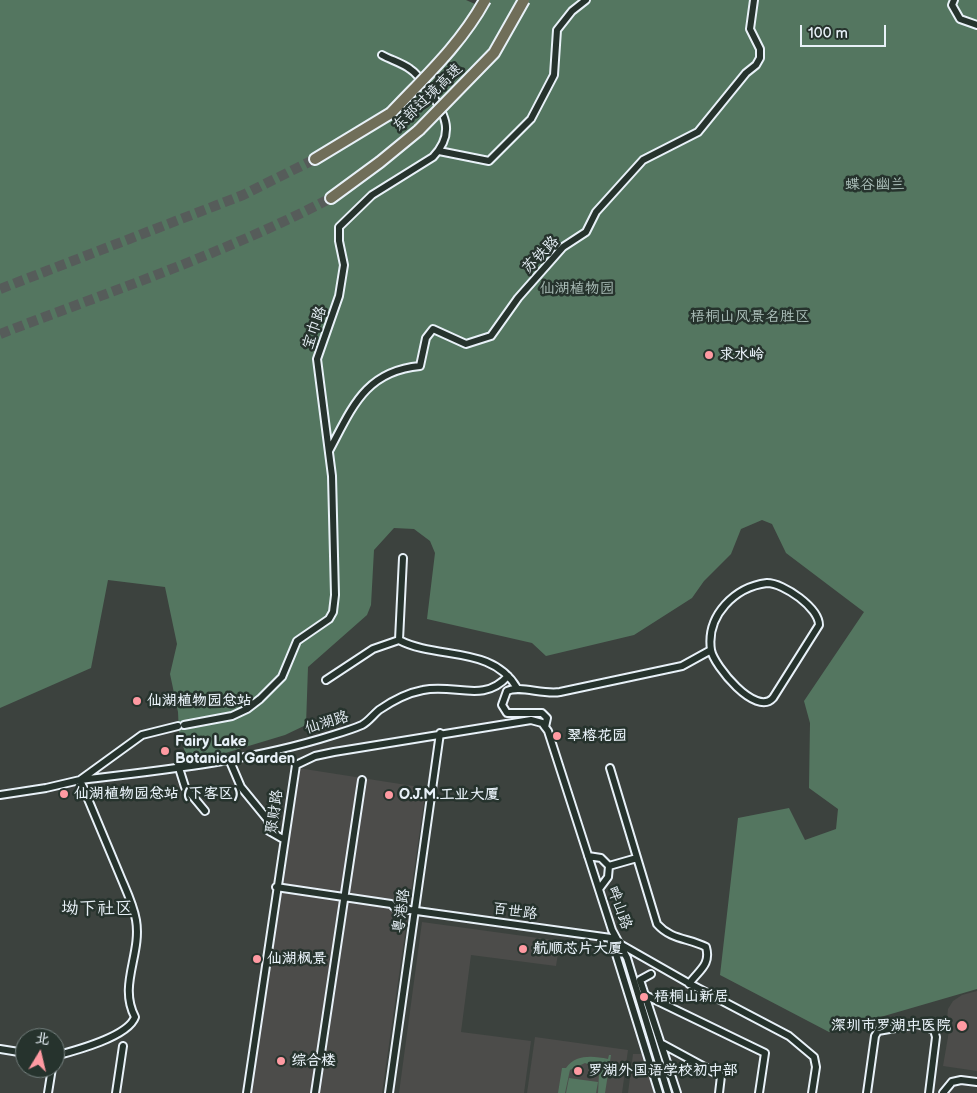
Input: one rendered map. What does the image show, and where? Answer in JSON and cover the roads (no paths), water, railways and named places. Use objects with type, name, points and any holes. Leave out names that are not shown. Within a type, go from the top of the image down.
[{"type":"highway","name":"东部过境高速","points":[[315,159],[391,113],[449,53],[473,22],[485,0]]},
{"type":"highway","name":"东部过境高速","points":[[331,198],[419,130],[494,54],[524,0]]},
{"type":"street","points":[[382,55],[410,69],[427,88],[444,112],[447,126],[439,151],[489,161],[530,119],[554,75],[557,30],[572,11],[586,0]]},
{"type":"street","name":"苏铁路","points":[[329,452],[357,399],[377,379],[401,368],[420,366],[426,338],[433,329],[466,344],[491,336],[518,298],[563,247],[586,232],[596,212],[644,160],[698,132],[760,58],[760,49],[750,29],[754,0]]},
{"type":"street","points":[[952,2],[960,19],[977,25]]},
{"type":"street","name":"宝巾路","points":[[181,725],[232,716],[247,709],[282,677],[297,642],[304,635],[329,619],[333,612],[335,567],[332,549],[332,476],[317,359],[339,296],[344,265],[339,241],[339,227],[372,195],[439,151]]},
{"type":"street","points":[[399,640],[403,558]]},
{"type":"street","points":[[767,583],[783,586],[818,618],[819,625],[816,631],[773,698],[767,703],[758,703],[748,698],[717,664],[711,650],[713,632],[720,613],[731,598],[748,588],[767,583]]},
{"type":"street","points":[[326,680],[373,649],[399,640],[408,645],[471,656],[497,666],[517,688]]},
{"type":"street","points":[[547,729],[547,718],[542,713],[514,714],[504,710],[502,705],[507,691],[517,688],[542,694],[560,692],[682,666],[711,650]]},
{"type":"street","name":"仙湖路","points":[[0,795],[37,790],[80,780],[179,768],[333,736],[364,725],[394,700],[422,690],[445,688],[472,692],[486,691],[499,686],[508,676]]},
{"type":"street","name":"聚财路","points":[[247,1093],[283,840],[294,770],[298,762],[334,752],[440,733],[531,720],[547,729]]},
{"type":"street","name":"仙湖路","points":[[80,780],[142,735],[181,725]]},
{"type":"street","name":"畔山路","points":[[547,729],[612,930],[627,958],[668,1093]]},
{"type":"street","name":"粤港路","points":[[389,1093],[440,733]]},
{"type":"street","points":[[229,759],[241,787],[268,820],[269,831],[283,840]]},
{"type":"street","points":[[179,768],[184,787],[205,811]]},
{"type":"street","points":[[610,768],[657,924],[665,933],[680,939],[695,941],[706,947],[708,955],[706,966],[689,984]]},
{"type":"street","points":[[65,1053],[99,1042],[127,1028],[134,1022],[135,1017],[128,1000],[128,990],[137,939],[136,916],[101,827],[80,780]]},
{"type":"street","points":[[315,1093],[362,780]]},
{"type":"street","points":[[588,856],[600,858],[609,866]]},
{"type":"street","points":[[609,866],[637,858]]},
{"type":"street","points":[[599,889],[608,877],[609,866]]},
{"type":"street","name":"百世路","points":[[276,887],[391,904],[395,908],[611,938]]},
{"type":"street","name":"畔山路","points":[[611,938],[659,1093]]},
{"type":"street","points":[[619,943],[689,984],[789,1036],[814,1057],[816,1067],[812,1093]]},
{"type":"street","points":[[651,974],[640,980],[677,1093]]},
{"type":"street","points":[[645,995],[765,1053],[760,1093]]},
{"type":"street","points":[[867,1093],[875,1036],[878,1031],[918,1024],[934,1030],[936,1037],[929,1093]]},
{"type":"street","points":[[662,1044],[722,1076],[719,1093]]},
{"type":"street","points":[[116,1093],[123,1046]]},
{"type":"street","points":[[0,1049],[15,1051]]},
{"type":"street","points":[[48,1093],[50,1078]]},
{"type":"street","points":[[943,1093],[952,1082],[977,1082]]},
{"type":"tunnel","points":[[0,289],[243,195],[315,159]]},
{"type":"tunnel","points":[[0,334],[209,254],[331,198]]},
{"type":"place","name":"求水岭","points":[[709,355]]},
{"type":"place","name":"仙湖植物园总站","points":[[137,701]]},
{"type":"place","name":"翠榕花园","points":[[557,736]]},
{"type":"place","name":"Fairy Lake Botanical Garden","points":[[165,751]]},
{"type":"place","name":"仙湖植物园总站 (下客区)","points":[[64,794]]},
{"type":"place","name":"O.J.M.工业大厦","points":[[389,795]]},
{"type":"place","name":"航顺芯片大厦","points":[[523,949]]},
{"type":"place","name":"仙湖枫景","points":[[257,959]]},
{"type":"place","name":"梧桐山新居","points":[[644,997]]},
{"type":"place","name":"深圳市罗湖中医院","points":[[962,1026]]},
{"type":"place","name":"综合楼","points":[[281,1061]]},
{"type":"place","name":"罗湖外国语学校初中部","points":[[578,1071]]},
{"type":"district","name":"坳下社区","points":[[97,909]]},
{"type":"park label","name":"蝶谷幽兰","points":[[875,185]]},
{"type":"park label","name":"仙湖植物园","points":[[577,289]]},
{"type":"park label","name":"梧桐山风景名胜区","points":[[750,317]]}]
